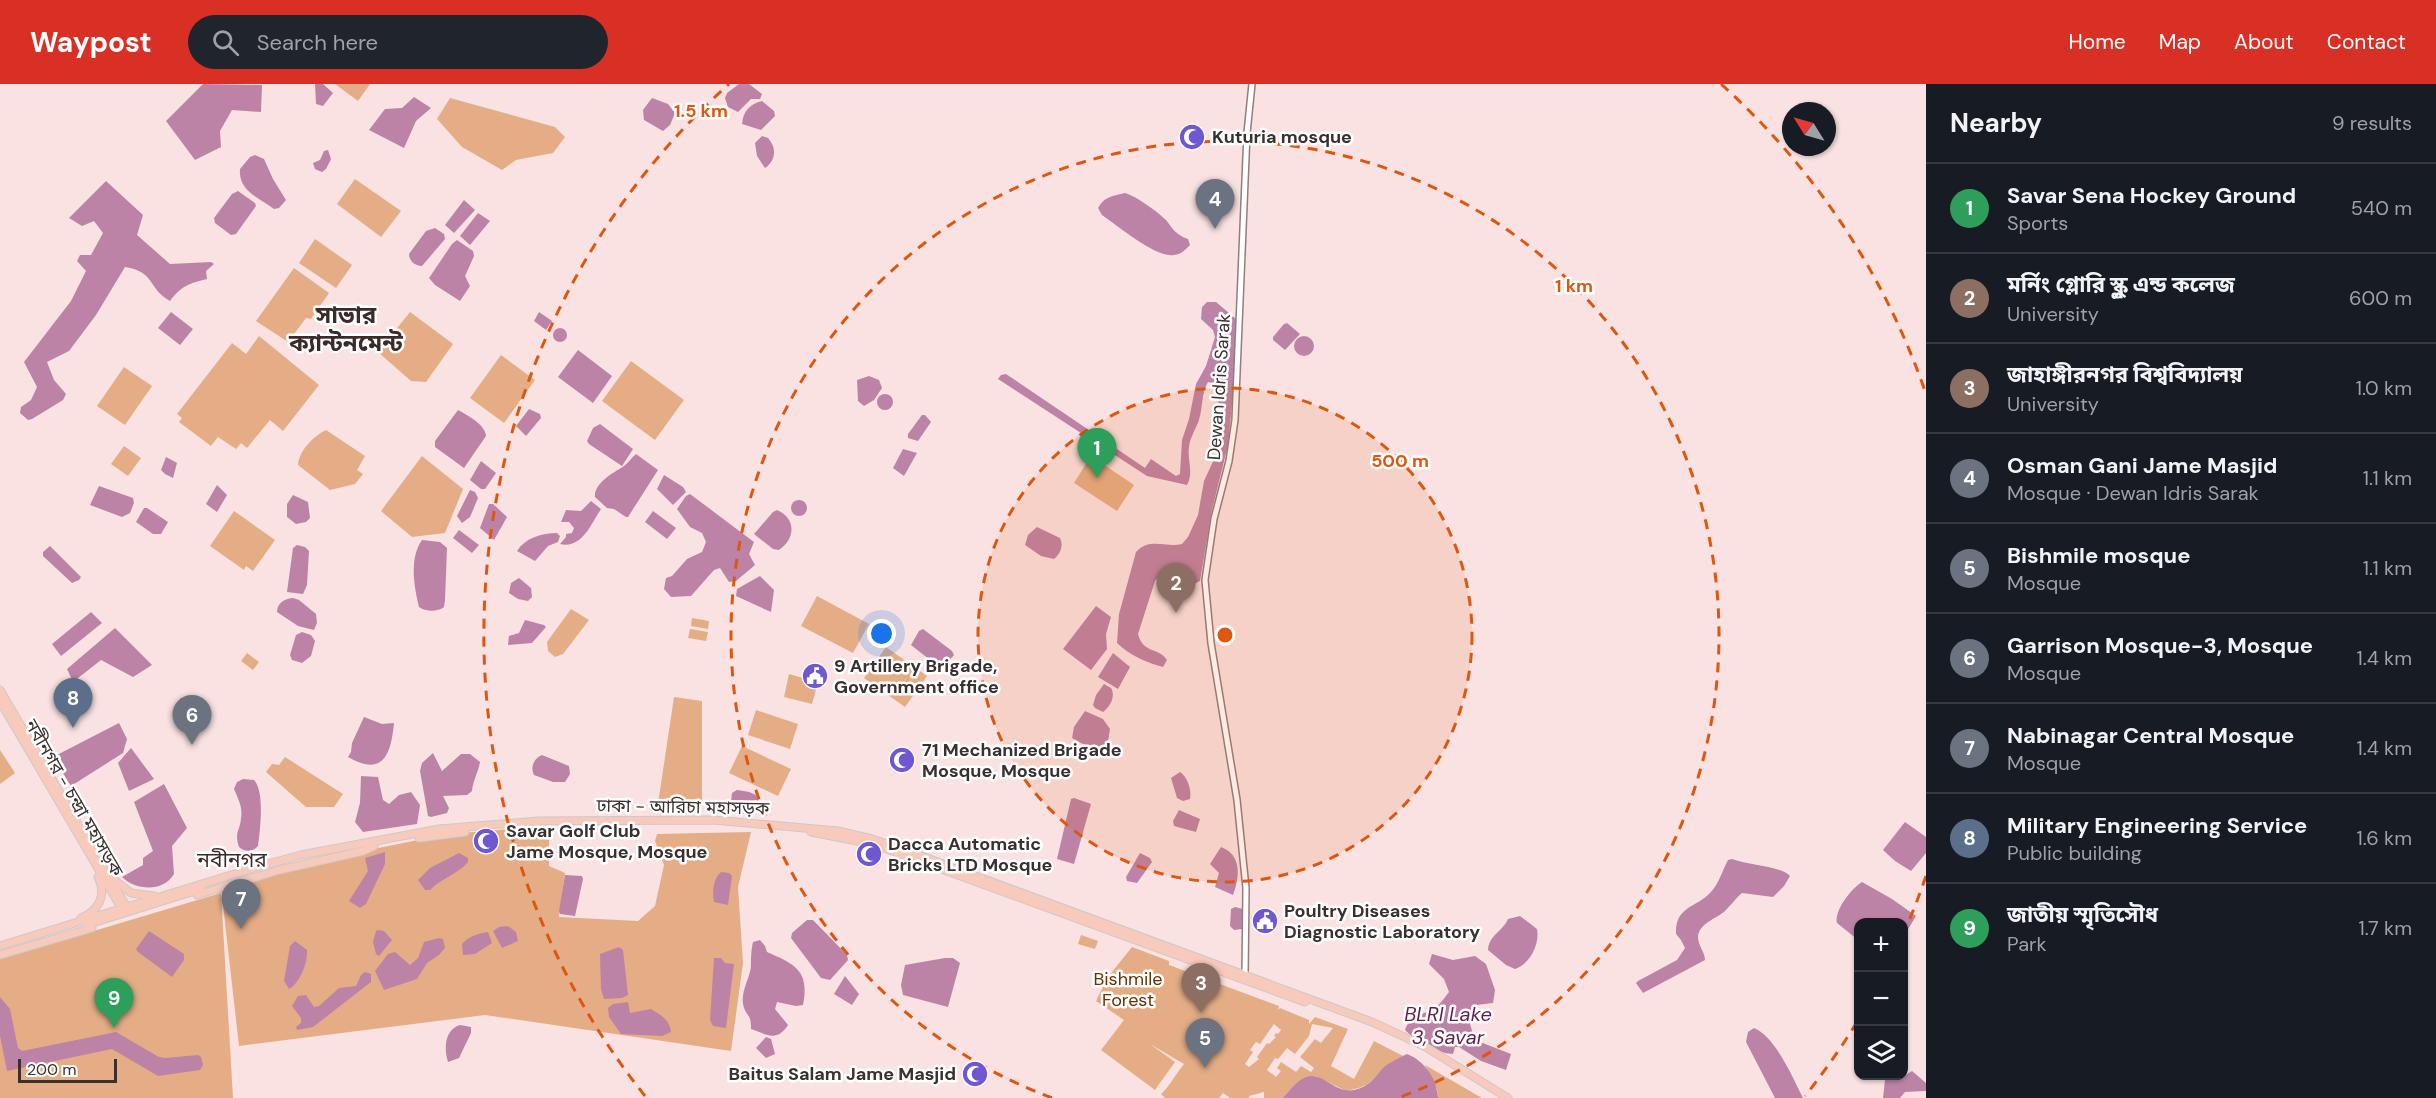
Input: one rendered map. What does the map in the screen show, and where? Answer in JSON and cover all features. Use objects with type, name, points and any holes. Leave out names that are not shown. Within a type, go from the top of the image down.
[{"type":"highway","name":"নবীনগর - চন্দ্রা মহাসড়ক","points":[[0,690],[124,908]]},
{"type":"highway","name":"নবীনগর - চন্দ্রা মহাসড়ক","points":[[0,701],[75,823]]},
{"type":"highway","name":"ঢাকা - আরিচা মহাসড়ক","points":[[0,946],[301,855],[428,834],[539,821],[654,820],[760,823],[838,831],[872,838],[1245,975],[1382,1027],[1424,1046],[1508,1098]]},
{"type":"highway","points":[[56,929],[92,913],[103,891],[98,876],[73,835],[75,823],[85,828],[113,879],[120,886],[135,895],[163,896]]},
{"type":"highway","points":[[0,953],[124,908],[266,869],[428,834],[514,825],[685,823],[791,829],[873,844],[1366,1024],[1418,1048],[1500,1098]]},
{"type":"highway","points":[[0,953],[253,878],[363,851],[374,846]]},
{"type":"main road","name":"Dewan Idris Sarak","points":[[1245,975],[1246,888],[1227,731],[1211,643],[1205,580],[1214,519],[1229,461],[1234,428],[1240,340],[1247,133],[1252,84]]},
{"type":"green space","points":[[335,84],[370,84],[358,101]]},
{"type":"green space","points":[[450,98],[555,127],[565,137],[553,153],[516,160],[502,170],[462,147],[437,119]]},
{"type":"green space","points":[[355,179],[401,211],[381,237],[337,204]]},
{"type":"green space","points":[[315,239],[352,265],[336,288],[299,263]]},
{"type":"green space","points":[[294,268],[329,293],[311,319],[306,318],[288,342],[256,321]]},
{"type":"green space","points":[[410,312],[453,344],[426,382],[411,381],[378,352]]},
{"type":"green space","points":[[259,336],[319,385],[283,431],[270,420],[247,448],[241,443],[236,449],[218,437],[211,446],[179,422],[182,418],[177,414],[232,343],[246,354]]},
{"type":"green space","points":[[501,355],[535,380],[504,423],[470,398]]},
{"type":"green space","points":[[631,361],[684,400],[655,440],[602,401]]},
{"type":"green space","points":[[124,367],[152,386],[125,425],[97,406]]},
{"type":"green space","points":[[326,430],[365,456],[357,470],[363,474],[355,484],[330,490],[298,465],[301,454],[308,444]]},
{"type":"green space","points":[[124,446],[141,458],[128,476],[111,464]]},
{"type":"green space","points":[[422,456],[463,489],[445,533],[412,537],[381,511]]},
{"type":"green space","points":[[1091,456],[1134,485],[1117,511],[1074,483]]},
{"type":"green space","points":[[234,511],[275,540],[253,571],[246,566],[244,570],[210,546]]},
{"type":"green space","points":[[817,596],[869,624],[853,653],[801,626]]},
{"type":"green space","points":[[571,609],[589,620],[563,654],[555,657],[548,651],[547,642]]},
{"type":"green space","points":[[692,618],[709,621],[708,629],[691,626]]},
{"type":"green space","points":[[690,629],[708,632],[706,641],[688,638]]},
{"type":"green space","points":[[886,647],[927,676],[905,707],[864,678]]},
{"type":"green space","points":[[247,653],[259,662],[253,670],[241,661]]},
{"type":"green space","points":[[789,674],[810,680],[810,684],[817,686],[812,704],[784,697]]},
{"type":"green space","points":[[674,697],[702,701],[702,804],[658,804]]},
{"type":"green space","points":[[756,710],[798,724],[790,749],[748,735]]},
{"type":"green space","points":[[742,746],[791,769],[778,796],[729,773]]},
{"type":"green space","points":[[0,750],[15,773],[0,784]]},
{"type":"green space","points":[[285,757],[343,794],[334,807],[306,807],[266,772],[272,764],[279,765]]},
{"type":"green space","points":[[521,828],[549,830],[549,866],[565,873],[559,917],[638,921],[655,906],[664,865],[655,841],[657,834],[751,832],[738,887],[743,963],[731,1051],[485,1015],[239,1046],[221,887],[363,851],[449,834]]},
{"type":"green space","points":[[221,893],[233,1098],[0,1098],[0,959]]},
{"type":"green space","points":[[1081,935],[1098,941],[1095,949],[1078,944]]},
{"type":"green space","name":"Bishmile Forest","points":[[1132,947],[1169,961],[1169,965],[1279,1006],[1278,1010],[1280,1008],[1309,1020],[1309,1024],[1315,1017],[1348,1029],[1331,1066],[1354,1079],[1374,1041],[1403,1056],[1385,1067],[1367,1084],[1346,1091],[1316,1076],[1302,1079],[1282,1098],[1264,1098],[1264,1092],[1249,1096],[1249,1098],[1230,1098],[1223,1093],[1219,1098],[1165,1098],[1161,1094],[1184,1064],[1150,1044],[1175,1062],[1155,1090],[1101,1050],[1124,1020],[1096,1001],[1108,977]],"holes":[[[1274,1024],[1281,1030],[1278,1034],[1276,1033],[1274,1036],[1276,1037],[1269,1044],[1267,1043],[1257,1057],[1259,1059],[1249,1067],[1245,1064],[1253,1052],[1250,1050],[1256,1042],[1260,1044]],[[1312,1024],[1333,1028],[1321,1043],[1315,1039],[1300,1057],[1314,1068],[1311,1072],[1301,1066],[1296,1072],[1281,1062],[1277,1068],[1281,1071],[1276,1077],[1267,1070],[1275,1058],[1278,1059],[1287,1048],[1295,1054],[1309,1036]]]},
{"type":"green space","points":[[1425,1065],[1482,1098],[1438,1098],[1437,1089]]},
{"type":"water","points":[[203,84],[262,85],[261,112],[232,110],[220,131],[221,147],[195,160],[166,121]]},
{"type":"water","points":[[315,84],[323,84],[333,93],[323,106],[316,104]]},
{"type":"water","points":[[739,84],[749,84],[762,94],[760,99],[751,99],[738,112],[728,107],[725,98],[727,93]]},
{"type":"water","points":[[414,97],[431,108],[416,121],[404,148],[369,130],[385,109],[402,108]]},
{"type":"water","points":[[652,98],[668,104],[675,113],[670,125],[663,131],[644,120],[643,110]]},
{"type":"water","points":[[762,101],[774,111],[775,116],[761,130],[742,124],[748,109]]},
{"type":"water","points":[[762,136],[768,138],[774,150],[773,158],[765,168],[757,156],[755,143]]},
{"type":"water","points":[[328,150],[331,159],[326,169],[322,172],[315,169],[313,163],[320,160],[324,151]]},
{"type":"water","points":[[255,155],[264,159],[286,200],[279,208],[274,209],[256,197],[242,183],[240,169],[250,157]]},
{"type":"water","points":[[106,181],[143,215],[137,235],[170,264],[211,262],[214,264],[206,271],[207,279],[186,286],[170,301],[142,273],[125,267],[96,315],[69,351],[47,362],[54,380],[66,394],[63,400],[28,420],[20,413],[21,407],[31,400],[37,387],[24,362],[71,301],[86,271],[77,261],[80,255],[91,255],[103,233],[94,221],[82,226],[69,218]]},
{"type":"water","points":[[238,191],[256,206],[236,234],[231,235],[215,223],[214,218],[232,194]]},
{"type":"water","points":[[1125,193],[1158,213],[1178,234],[1188,239],[1190,245],[1183,252],[1174,255],[1157,252],[1102,215],[1098,208],[1103,201]]},
{"type":"water","points":[[464,200],[475,210],[454,233],[445,225]]},
{"type":"water","points":[[478,213],[490,221],[470,245],[460,236]]},
{"type":"water","points":[[435,228],[444,234],[445,239],[422,266],[419,266],[411,261],[409,254],[426,231]]},
{"type":"water","points":[[457,240],[473,251],[474,256],[465,276],[470,286],[460,301],[435,285],[429,278]]},
{"type":"water","points":[[1207,302],[1216,302],[1236,319],[1235,375],[1228,445],[1212,510],[1200,581],[1194,584],[1159,576],[1155,581],[1138,634],[1147,648],[1164,656],[1167,660],[1163,667],[1139,658],[1117,643],[1119,614],[1136,552],[1152,544],[1182,544],[1188,537],[1198,515],[1204,481],[1216,455],[1219,388],[1216,384],[1208,382],[1204,391],[1199,420],[1190,443],[1190,476],[1187,485],[1147,476],[998,379],[1001,375],[1006,374],[1145,468],[1151,459],[1176,476],[1180,474],[1182,440],[1196,384],[1206,366],[1215,337],[1213,330],[1201,319],[1202,307]]},
{"type":"water","points":[[171,312],[193,329],[180,345],[158,328]]},
{"type":"water","points":[[539,312],[552,321],[546,330],[534,321]]},
{"type":"water","points":[[1287,323],[1300,334],[1285,350],[1273,340],[1273,337]]},
{"type":"water","points":[[557,328],[563,328],[567,335],[563,342],[557,342],[553,338],[553,332]]},
{"type":"water","points":[[1304,336],[1311,339],[1314,346],[1311,353],[1304,356],[1297,353],[1294,346],[1297,339]]},
{"type":"water","points":[[578,350],[612,376],[593,403],[558,377]]},
{"type":"water","points":[[869,376],[879,380],[882,388],[874,400],[864,406],[858,401],[857,380]]},
{"type":"water","points":[[882,394],[888,394],[893,402],[891,408],[882,410],[877,405],[877,399]]},
{"type":"water","points":[[529,409],[540,414],[541,418],[526,436],[516,426]]},
{"type":"water","points":[[458,410],[480,424],[486,436],[464,468],[435,447],[435,441]]},
{"type":"water","points":[[922,415],[925,415],[931,422],[918,441],[908,438],[908,434]]},
{"type":"water","points":[[600,424],[633,449],[622,466],[587,441],[593,428]]},
{"type":"water","points":[[903,449],[917,453],[904,476],[893,468]]},
{"type":"water","points":[[636,454],[658,470],[626,517],[614,509],[607,508],[595,497],[595,492],[604,480]]},
{"type":"water","points":[[166,457],[177,463],[173,478],[161,470]]},
{"type":"water","points":[[481,461],[496,473],[485,489],[481,489],[470,480]]},
{"type":"water","points":[[664,475],[683,487],[686,492],[673,505],[657,489]]},
{"type":"water","points":[[217,485],[227,495],[217,512],[206,504]]},
{"type":"water","points":[[99,486],[133,498],[134,503],[130,513],[122,517],[90,505]]},
{"type":"water","points":[[470,490],[475,492],[478,498],[470,517],[462,523],[457,516]]},
{"type":"water","points":[[690,494],[754,542],[749,554],[755,565],[736,581],[729,582],[720,568],[714,570],[691,596],[671,597],[664,589],[666,578],[672,576],[687,559],[702,552],[706,542],[702,533],[690,527],[677,509]]},
{"type":"water","points":[[293,495],[308,502],[310,518],[306,522],[296,524],[287,517],[287,504]]},
{"type":"water","points":[[799,500],[805,502],[807,508],[805,514],[799,516],[793,514],[791,508],[793,502]]},
{"type":"water","points":[[591,501],[601,509],[585,534],[574,543],[560,544],[566,534],[572,533],[574,528],[569,522],[561,522],[566,510],[581,511]]},
{"type":"water","points":[[489,504],[493,504],[507,517],[494,540],[480,528]]},
{"type":"water","points":[[144,508],[168,522],[161,534],[153,534],[136,522]]},
{"type":"water","points":[[777,510],[788,518],[792,529],[788,540],[779,550],[773,549],[754,534]]},
{"type":"water","points":[[653,511],[676,528],[667,539],[645,522]]},
{"type":"water","points":[[1037,527],[1060,538],[1061,550],[1054,559],[1041,556],[1025,545],[1028,535]]},
{"type":"water","points":[[459,530],[479,545],[472,553],[453,538]]},
{"type":"water","points":[[557,533],[560,536],[558,542],[548,546],[535,561],[517,551],[520,546],[534,537]]},
{"type":"water","points":[[422,540],[440,542],[447,548],[444,607],[435,611],[419,607],[416,591],[415,555]]},
{"type":"water","points":[[297,545],[309,551],[307,585],[303,594],[287,592],[293,548]]},
{"type":"water","points":[[50,546],[81,577],[79,580],[72,583],[43,556],[43,552]]},
{"type":"water","points":[[760,576],[774,590],[771,612],[736,596],[737,589]]},
{"type":"water","points":[[519,578],[531,588],[532,597],[528,601],[518,599],[509,593],[511,583]]},
{"type":"water","points":[[293,598],[316,614],[317,623],[314,630],[298,626],[277,612],[282,602]]},
{"type":"water","points":[[1096,606],[1111,617],[1106,634],[1107,649],[1091,670],[1063,649]]},
{"type":"water","points":[[91,612],[102,623],[61,656],[52,644]]},
{"type":"water","points":[[525,620],[546,627],[532,643],[508,645],[509,636],[519,633]]},
{"type":"water","points":[[115,628],[152,665],[133,677],[101,660],[73,682],[67,669]]},
{"type":"water","points":[[923,629],[952,651],[954,655],[943,668],[911,645],[919,631]]},
{"type":"water","points":[[302,632],[311,635],[315,641],[311,656],[302,663],[292,660],[290,655],[296,635]]},
{"type":"water","points":[[1113,653],[1130,667],[1118,689],[1098,677]]},
{"type":"water","points":[[1104,684],[1111,688],[1113,698],[1103,712],[1093,705],[1096,695]]},
{"type":"water","points":[[1085,711],[1103,719],[1110,729],[1108,741],[1102,748],[1092,749],[1072,738],[1074,727]]},
{"type":"water","points":[[364,717],[382,724],[394,723],[390,745],[383,760],[370,765],[348,757]]},
{"type":"water","points":[[119,723],[127,739],[123,753],[71,786],[53,757]]},
{"type":"water","points":[[131,748],[154,779],[129,791],[118,763]]},
{"type":"water","points":[[433,753],[442,771],[461,754],[470,754],[480,762],[472,791],[467,795],[443,796],[449,808],[447,813],[431,817],[428,816],[420,771],[422,763]]},
{"type":"water","points":[[542,755],[569,766],[570,774],[565,782],[553,782],[534,775],[532,769],[534,763]]},
{"type":"water","points":[[1180,772],[1190,788],[1190,799],[1183,801],[1177,798],[1171,778]]},
{"type":"water","points":[[361,776],[378,777],[383,800],[389,804],[399,795],[411,792],[420,805],[417,824],[363,832],[355,822],[360,803]]},
{"type":"water","points":[[243,779],[254,780],[261,802],[258,846],[248,851],[239,847],[237,838],[241,810],[234,789],[237,782]]},
{"type":"water","points":[[164,784],[187,828],[172,846],[174,874],[169,880],[156,887],[141,887],[122,877],[143,865],[143,858],[153,851],[134,802]]},
{"type":"water","points":[[737,790],[750,792],[758,798],[759,807],[753,814],[740,814],[731,802],[732,793]]},
{"type":"water","points":[[1071,799],[1091,804],[1074,864],[1057,859]]},
{"type":"water","points":[[1179,810],[1200,819],[1196,832],[1174,826],[1173,821]]},
{"type":"water","points":[[1905,822],[1926,837],[1926,853],[1911,871],[1883,850]]},
{"type":"water","points":[[1221,847],[1233,855],[1238,867],[1233,895],[1215,887],[1219,873],[1210,864]]},
{"type":"water","points":[[385,852],[385,864],[366,904],[360,908],[349,901],[368,871],[365,858]]},
{"type":"water","points":[[459,853],[468,858],[468,862],[430,890],[425,890],[418,880],[430,868]]},
{"type":"water","points":[[1140,853],[1150,858],[1152,862],[1137,883],[1127,881],[1126,877]]},
{"type":"water","points":[[1728,860],[1779,870],[1790,876],[1773,897],[1742,893],[1725,911],[1701,928],[1698,940],[1705,960],[1643,993],[1636,983],[1677,960],[1685,948],[1676,934],[1679,918],[1687,909],[1710,893]]},
{"type":"water","points":[[721,872],[732,876],[728,905],[714,902],[714,886]]},
{"type":"water","points":[[565,875],[582,876],[583,879],[575,916],[560,914],[559,911]]},
{"type":"water","points":[[1862,882],[1916,916],[1908,929],[1908,918],[1854,918],[1854,937],[1837,923],[1838,912],[1853,889]]},
{"type":"water","points":[[1235,907],[1243,909],[1242,929],[1234,930],[1230,926],[1231,909]]},
{"type":"water","points":[[1520,916],[1537,929],[1538,935],[1533,953],[1525,963],[1515,969],[1506,965],[1488,950],[1493,937],[1508,919]]},
{"type":"water","points":[[807,920],[813,920],[847,955],[848,960],[830,980],[821,978],[791,938],[792,933]]},
{"type":"water","points":[[508,926],[516,932],[518,941],[502,948],[493,931],[499,927]]},
{"type":"water","points":[[378,930],[384,931],[392,940],[379,956],[376,954],[373,942]]},
{"type":"water","points":[[149,931],[184,954],[184,960],[172,977],[136,949]]},
{"type":"water","points":[[488,932],[492,943],[475,954],[463,955],[462,944],[465,941]]},
{"type":"water","points":[[443,939],[445,948],[427,963],[417,979],[384,990],[375,971],[388,954],[395,952],[410,965],[418,958],[424,942]]},
{"type":"water","points":[[760,940],[767,952],[785,960],[798,970],[804,984],[803,1005],[777,1002],[775,1009],[788,1025],[780,1034],[772,1036],[751,1029],[750,1018],[743,1002],[751,966],[753,942]]},
{"type":"water","points":[[295,941],[307,950],[307,955],[300,977],[289,989],[284,981],[290,946]]},
{"type":"water","points":[[619,947],[623,950],[628,995],[622,998],[604,999],[601,989],[600,954]]},
{"type":"water","name":"BLRI Lake 3, Savar","points":[[1432,954],[1453,960],[1475,956],[1486,964],[1495,990],[1493,1003],[1476,1005],[1470,1024],[1475,1040],[1511,1054],[1506,1070],[1481,1061],[1459,1047],[1455,1047],[1453,1054],[1433,1049],[1415,1039],[1405,1030],[1410,1021],[1436,1007],[1449,992],[1444,979],[1429,964]]},
{"type":"water","points":[[714,958],[721,958],[725,963],[734,964],[726,1028],[713,1026],[710,1020]]},
{"type":"water","points":[[953,958],[960,963],[948,1007],[903,995],[901,985],[905,965]]},
{"type":"water","points":[[365,972],[371,974],[371,982],[313,1027],[297,1030],[296,1027],[301,1023],[301,1018],[292,1006],[298,996],[306,995],[314,1007],[319,1006],[339,988],[356,986]]},
{"type":"water","points":[[845,976],[859,994],[852,1005],[834,994]]},
{"type":"water","points":[[0,997],[10,1009],[18,1048],[22,1051],[116,1032],[159,1057],[198,1055],[203,1065],[200,1070],[158,1076],[112,1049],[7,1071],[0,1036]]},
{"type":"water","points":[[628,1002],[630,1013],[651,1009],[658,1013],[667,1021],[671,1032],[662,1036],[621,1034],[609,1017],[608,1008],[613,1004]]},
{"type":"water","points":[[460,1025],[471,1027],[471,1033],[459,1058],[448,1062],[446,1040],[451,1031]]},
{"type":"water","points":[[1754,1028],[1762,1032],[1776,1048],[1803,1098],[1775,1098],[1746,1042],[1748,1032]]},
{"type":"water","points":[[766,1037],[771,1039],[775,1054],[766,1058],[756,1048]]},
{"type":"water","points":[[1407,1054],[1429,1071],[1438,1098],[1282,1098],[1299,1081],[1309,1076],[1321,1078],[1347,1090],[1359,1089],[1371,1082],[1385,1066]]},
{"type":"water","points":[[1912,1071],[1926,1083],[1926,1091],[1905,1092],[1900,1098],[1883,1098],[1885,1080],[1908,1080],[1908,1074]]},
{"type":"place","name":"Kuturia mosque","points":[[1192,137]]},
{"type":"place","name":"Osman Gani Jame Masjid","points":[[1215,229]]},
{"type":"place","name":"Savar Sena Hockey Ground","points":[[1097,478]]},
{"type":"place","name":"মর্নিং গ্লোরি স্কুল এন্ড কলেজ","points":[[1176,613]]},
{"type":"place","name":"9 Artillery Brigade, Government office","points":[[815,676]]},
{"type":"place","name":"Military Engineering Service","points":[[73,728]]},
{"type":"place","name":"Garrison Mosque-3, Mosque","points":[[192,745]]},
{"type":"place","name":"71 Mechanized Brigade Mosque, Mosque","points":[[902,760]]},
{"type":"place","name":"Savar Golf Club Jame Mosque, Mosque","points":[[486,841]]},
{"type":"place","name":"Dacca Automatic Bricks LTD Mosque","points":[[869,854]]},
{"type":"place","name":"Poultry Diseases Diagnostic Laboratory","points":[[1265,921]]},
{"type":"place","name":"Nabinagar Central Mosque","points":[[241,929]]},
{"type":"place","name":"জাহাঙ্গীরনগর বিশ্ববিদ্যালয়","points":[[1201,1013]]},
{"type":"place","name":"জাতীয় স্মৃতিসৌধ","points":[[114,1028]]},
{"type":"place","name":"Bishmile mosque","points":[[1205,1068]]},
{"type":"place","name":"Baitus Salam Jame Masjid","points":[[975,1074]]},
{"type":"district","name":"সাভার ক্যান্টনমেন্ট","points":[[346,329]]},
{"type":"district","name":"নবীনগর","points":[[232,860]]}]
